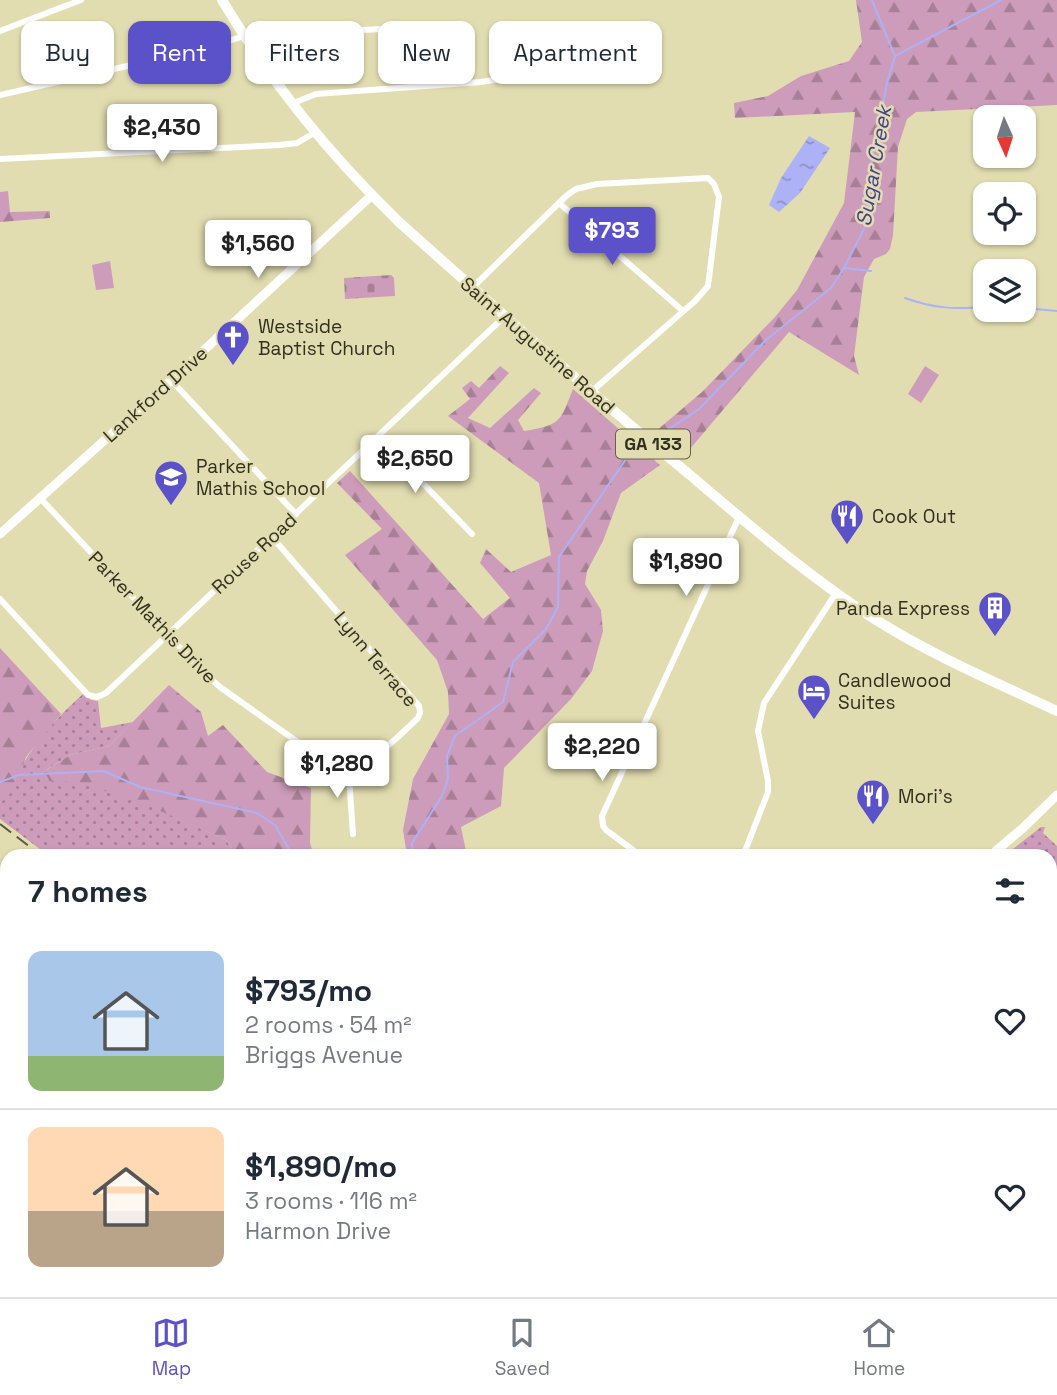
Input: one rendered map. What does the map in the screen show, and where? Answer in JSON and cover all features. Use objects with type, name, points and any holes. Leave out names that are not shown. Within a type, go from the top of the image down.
[{"type":"main road","name":"Saint Augustine Road","points":[[222,0],[291,104],[371,196],[591,392],[739,517],[875,620],[924,647],[1057,711]]},
{"type":"main road","name":"Lankford Drive","points":[[0,534],[371,196]]},
{"type":"main road","points":[[998,849],[1057,795]]},
{"type":"street","points":[[0,32],[68,2],[81,0]]},
{"type":"street","points":[[0,95],[210,47],[244,36],[378,29]]},
{"type":"street","points":[[291,104],[316,94],[489,81]]},
{"type":"street","points":[[0,159],[280,145],[297,143],[314,133]]},
{"type":"street","points":[[472,288],[570,192],[584,186],[708,178],[715,184],[719,197],[709,286],[591,392]]},
{"type":"street","points":[[559,203],[683,311]]},
{"type":"street","name":"Rouse Road","points":[[0,599],[92,697],[106,693],[505,316]]},
{"type":"street","points":[[171,380],[296,514]]},
{"type":"street","points":[[378,437],[472,534]]},
{"type":"street","name":"Parker Mathis Drive","points":[[41,499],[220,687],[302,747],[329,760],[348,763]]},
{"type":"street","points":[[632,849],[606,830],[602,816],[739,517]]},
{"type":"street","name":"Lynn Terrace","points":[[271,536],[419,706],[421,713],[418,719],[384,747],[358,762],[348,763]]},
{"type":"street","points":[[746,849],[768,792],[758,731],[764,702],[836,593]]},
{"type":"street","points":[[348,763],[354,834]]},
{"type":"green space","points":[[856,0],[1057,0],[1057,105],[973,105],[973,109],[916,112],[907,119],[898,147],[890,249],[886,254],[874,259],[864,277],[854,356],[859,375],[789,332],[684,456],[656,431],[702,392],[775,317],[797,290],[844,203],[855,112],[735,118],[734,103],[768,96],[801,76],[849,61],[862,42]]},
{"type":"green space","points":[[8,191],[10,212],[50,211],[50,218],[0,222],[0,192]]},
{"type":"green space","points":[[110,261],[114,288],[96,290],[92,265]]},
{"type":"green space","points":[[391,275],[394,278],[395,296],[345,299],[344,278]]},
{"type":"green space","points":[[500,366],[509,373],[468,418],[490,428],[534,388],[541,393],[518,420],[524,431],[545,427],[558,420],[573,389],[660,465],[621,493],[603,541],[587,571],[585,584],[601,610],[603,631],[592,671],[571,699],[504,768],[501,806],[461,827],[466,849],[406,849],[403,830],[413,779],[449,714],[448,692],[437,660],[345,555],[382,529],[337,483],[350,471],[483,619],[510,598],[480,563],[486,549],[511,572],[551,555],[539,483],[448,416],[470,399],[462,388],[471,381],[479,388]]},
{"type":"green space","points":[[925,366],[939,375],[921,403],[908,394]]},
{"type":"green space","points":[[0,648],[61,714],[26,757],[14,790],[0,803]]},
{"type":"green space","points":[[169,685],[201,712],[208,736],[223,725],[267,772],[311,788],[312,849],[232,849],[226,840],[138,801],[74,782],[49,781],[45,771],[70,755],[109,746]]},
{"type":"green space","points":[[84,693],[91,700],[98,701],[101,728],[133,722],[109,746],[70,755],[46,770],[49,781],[74,781],[138,800],[226,840],[232,849],[40,849],[0,819],[0,803],[11,790],[34,747]]},
{"type":"green space","points":[[1041,827],[1045,827],[1043,833],[1057,846],[1057,849],[1013,849]]},
{"type":"water","points":[[809,136],[830,148],[800,193],[779,212],[769,205],[781,178]]},
{"type":"waterway","points":[[872,0],[894,54]]},
{"type":"waterway","name":"Sugar Creek","points":[[660,435],[699,409],[766,340],[831,288],[844,268],[866,225],[871,165],[895,56],[1001,0]]},
{"type":"waterway","points":[[844,268],[871,271]]},
{"type":"waterway","points":[[905,298],[945,307],[973,308]]},
{"type":"waterway","points":[[1036,309],[1057,311]]},
{"type":"waterway","name":"Sugar Creek","points":[[412,849],[412,843],[442,796],[448,779],[447,756],[455,736],[503,702],[513,662],[546,629],[558,607],[559,557],[626,459],[639,450]]},
{"type":"waterway","points":[[0,782],[19,775],[104,771],[140,787],[257,813],[275,825],[289,849]]},
{"type":"railway","points":[[0,824],[33,849]]},
{"type":"place","name":"Westside Baptist Church","points":[[233,367]]},
{"type":"place","name":"Parker Mathis School","points":[[171,507]]},
{"type":"place","name":"Cook Out","points":[[847,546]]},
{"type":"place","name":"Panda Express","points":[[995,638]]},
{"type":"place","name":"Candlewood Suites","points":[[814,721]]},
{"type":"place","name":"Mori's","points":[[873,826]]}]
